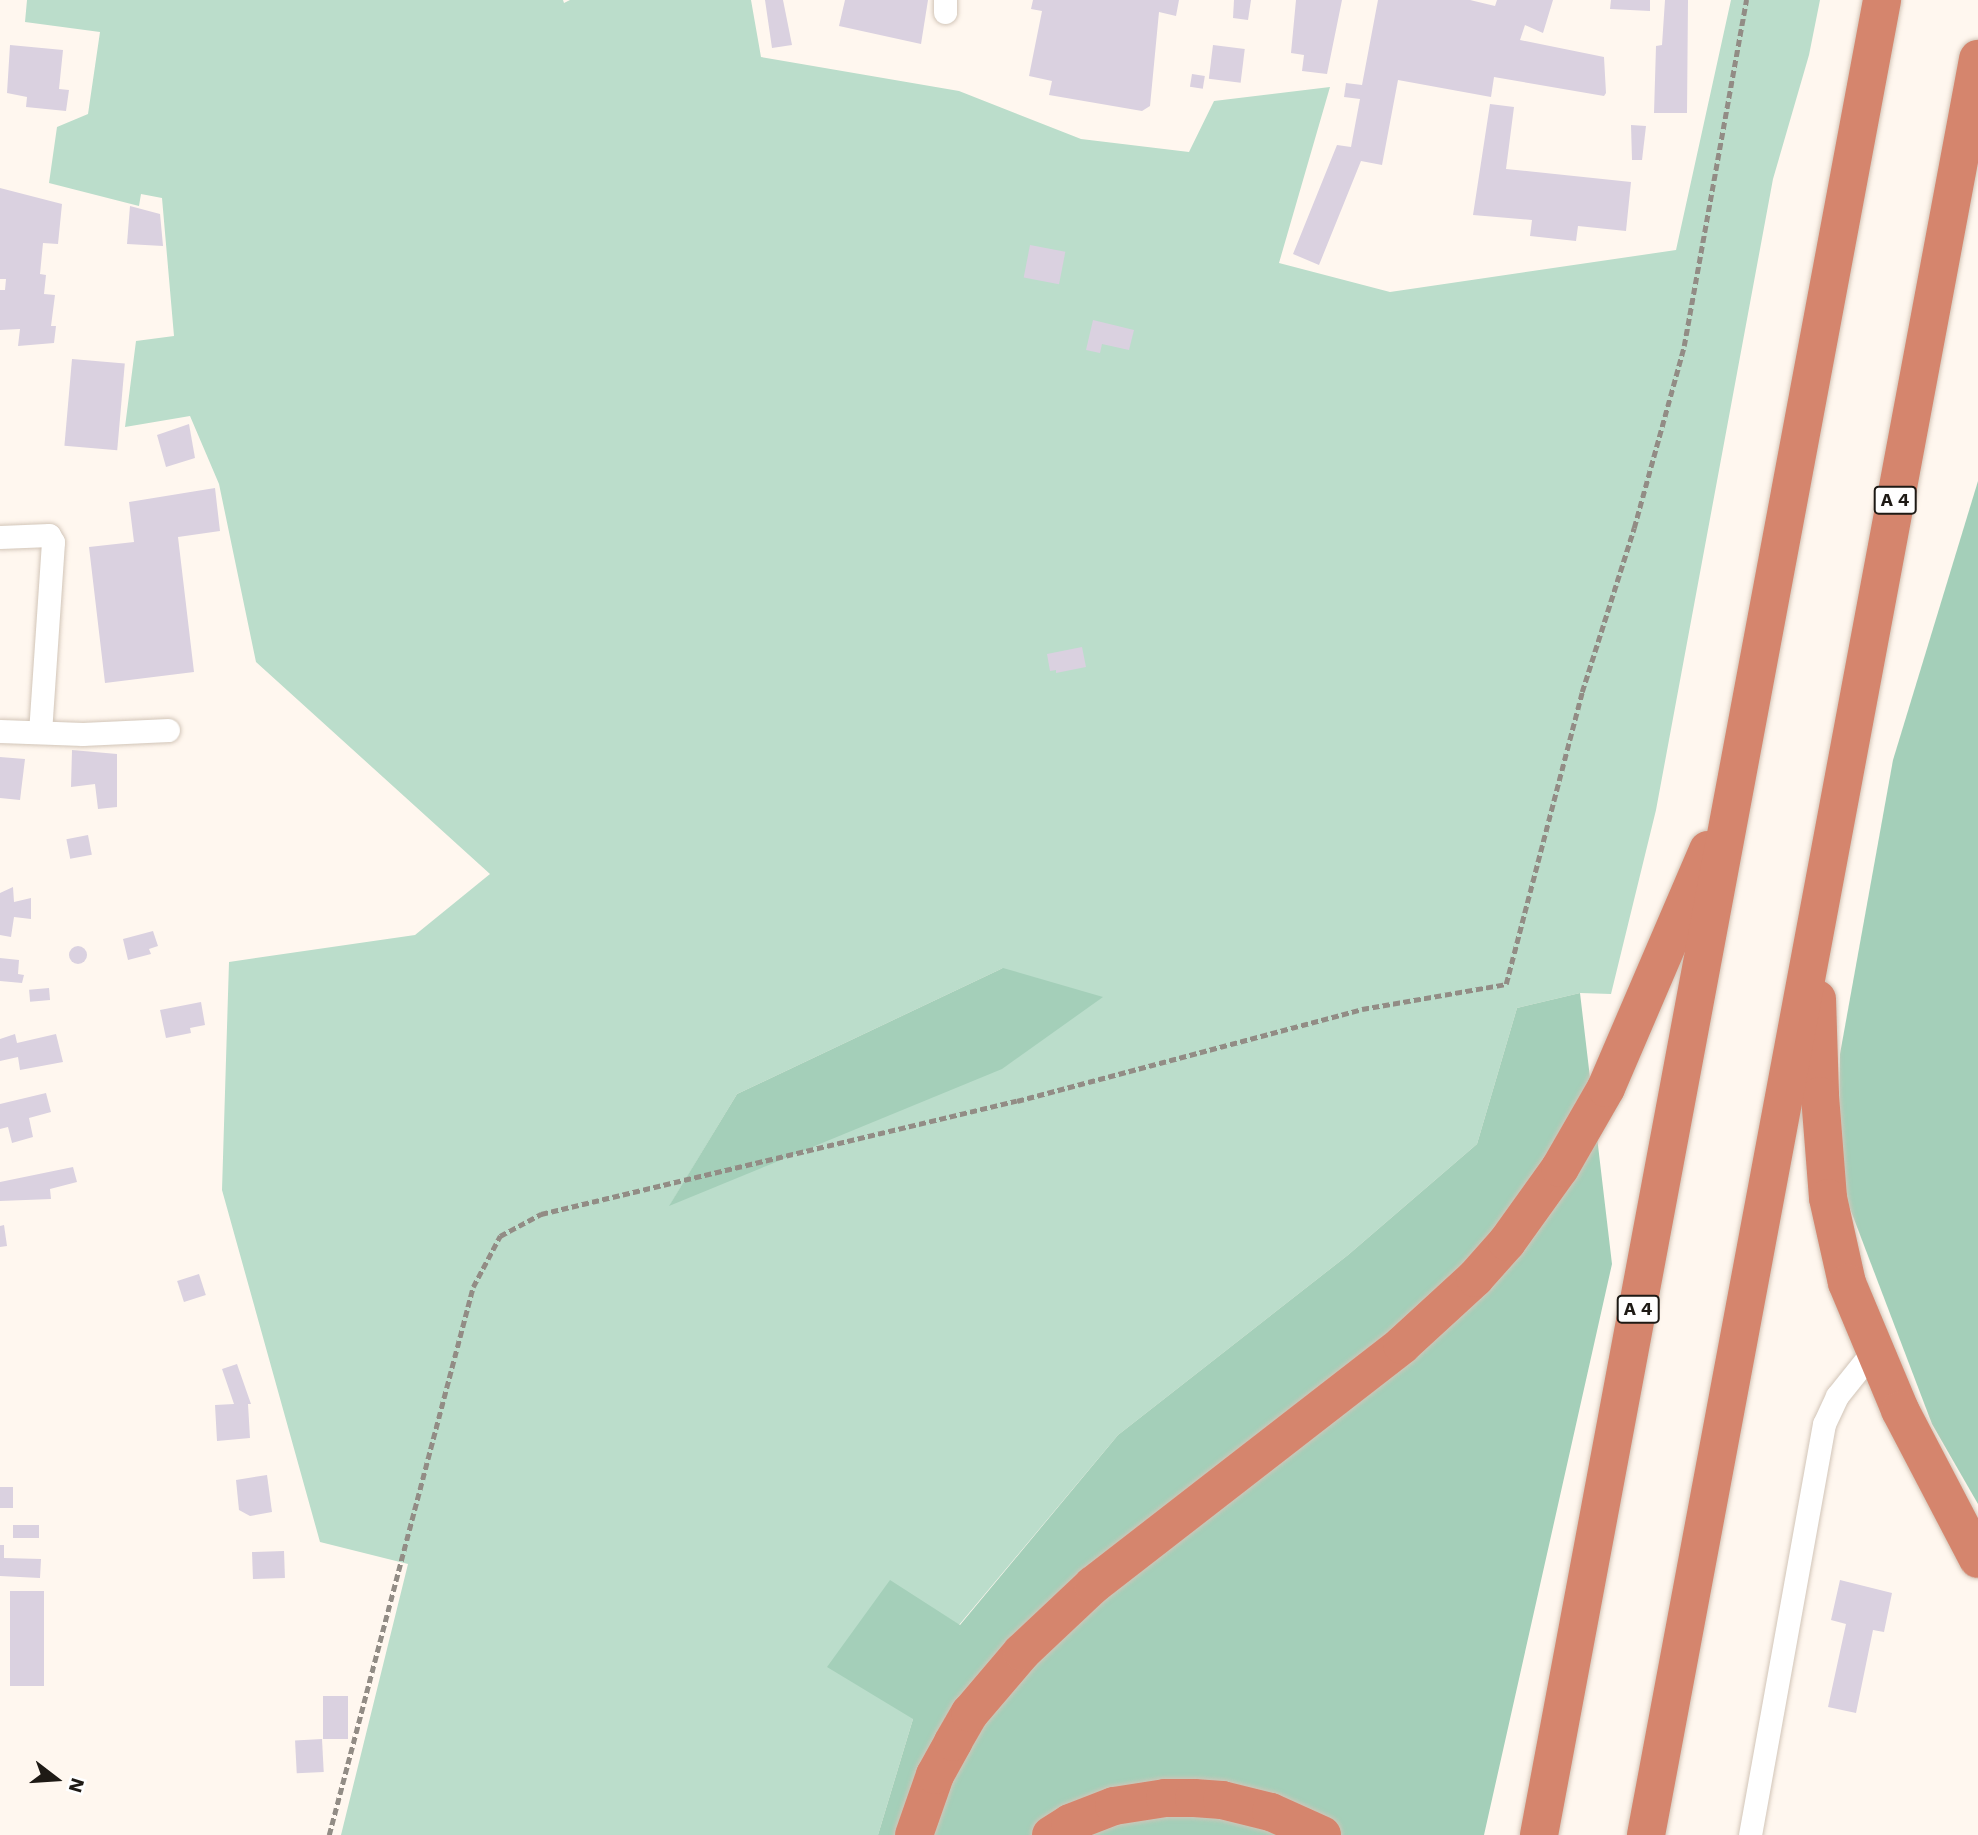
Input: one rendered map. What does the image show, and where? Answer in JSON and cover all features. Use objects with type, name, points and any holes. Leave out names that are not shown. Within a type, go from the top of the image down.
[{"type":"highway","name":"A 4","points":[[1539,1835],[1882,0]]},
{"type":"highway","name":"A 4","points":[[1646,1835],[1976,68]]},
{"type":"highway","points":[[914,1835],[935,1775],[970,1713],[1022,1652],[1093,1585],[1412,1337],[1475,1278],[1536,1206],[1585,1126],[1627,1044],[1737,784]]},
{"type":"highway","points":[[1815,923],[1820,1096],[1828,1198],[1847,1283],[1873,1351],[1900,1410],[1978,1559]]},
{"type":"highway","points":[[1051,1835],[1103,1810],[1165,1798],[1222,1800],[1247,1805],[1297,1821],[1322,1835]]},
{"type":"lane","points":[[0,537],[49,535],[53,542],[40,733]]},
{"type":"lane","points":[[0,731],[83,734],[168,730]]},
{"type":"lane","points":[[1750,1835],[1824,1424],[1837,1396],[1873,1351]]},
{"type":"path","points":[[329,1835],[473,1287],[500,1236],[541,1213],[1017,1101],[1363,1009],[1506,984],[1582,692],[1634,528],[1684,346],[1746,0]]},
{"type":"green space","points":[[27,0],[563,0],[564,3],[570,0],[751,0],[761,57],[959,91],[1081,139],[1189,152],[1214,101],[1330,87],[1279,263],[1390,292],[1676,250],[1731,0],[1820,0],[1809,55],[1773,179],[1656,810],[1611,994],[1580,993],[1517,1008],[1477,1144],[1348,1255],[1118,1435],[959,1625],[889,1581],[913,1719],[878,1835],[341,1835],[408,1564],[320,1542],[222,1190],[229,962],[415,935],[490,874],[256,662],[219,484],[190,416],[125,427],[136,341],[174,336],[162,198],[141,194],[139,206],[49,183],[57,127],[88,114],[100,32],[25,22]],"holes":[[[1003,968],[670,1205],[737,1094]]]},
{"type":"green space","points":[[1978,481],[1978,1504],[1932,1424],[1838,1177],[1840,1054],[1893,760]]},
{"type":"green space","points":[[1003,968],[1103,997],[1002,1069],[669,1206],[737,1094]]},
{"type":"green space","points":[[1580,993],[1612,1264],[1484,1835],[878,1835],[913,1719],[827,1667],[890,1580],[960,1625],[1118,1435],[1348,1255],[1477,1144],[1517,1008]]},
{"type":"building","points":[[765,0],[783,0],[792,45],[772,48]]},
{"type":"building","points":[[845,0],[928,0],[921,44],[839,26]]},
{"type":"building","points":[[1033,0],[1179,0],[1176,16],[1159,12],[1150,106],[1142,111],[1049,95],[1052,81],[1029,76],[1042,11],[1031,9]]},
{"type":"building","points":[[1234,0],[1251,0],[1248,20],[1233,18]]},
{"type":"building","points":[[1296,0],[1342,0],[1327,74],[1302,71],[1304,55],[1291,53]]},
{"type":"building","points":[[1378,0],[1470,0],[1495,6],[1497,0],[1553,0],[1543,33],[1525,25],[1520,40],[1604,57],[1606,93],[1604,96],[1494,77],[1491,97],[1398,80],[1382,165],[1361,161],[1319,265],[1293,254],[1337,145],[1351,147],[1360,99],[1344,97],[1346,83],[1362,85]]},
{"type":"building","points":[[1611,0],[1650,0],[1650,11],[1610,9]]},
{"type":"building","points":[[1665,0],[1688,0],[1687,113],[1654,113],[1656,46],[1662,45]]},
{"type":"building","points":[[10,45],[63,50],[59,89],[69,90],[66,111],[26,107],[27,97],[7,93]]},
{"type":"building","points":[[1213,45],[1245,49],[1241,83],[1209,79]]},
{"type":"building","points":[[1192,74],[1205,76],[1203,89],[1190,87]]},
{"type":"building","points":[[1490,104],[1514,107],[1506,169],[1631,182],[1626,231],[1578,226],[1576,241],[1530,236],[1532,220],[1473,215]]},
{"type":"building","points":[[1631,125],[1646,126],[1642,160],[1632,160]]},
{"type":"building","points":[[0,188],[62,204],[58,244],[43,243],[40,274],[46,275],[44,294],[55,295],[51,326],[56,326],[54,343],[18,346],[20,329],[0,330],[0,290],[5,290],[6,279],[0,279]]},
{"type":"building","points":[[130,206],[160,214],[163,246],[127,244]]},
{"type":"building","points":[[1030,245],[1065,252],[1059,284],[1024,277]]},
{"type":"building","points":[[1093,320],[1134,330],[1129,350],[1102,344],[1100,353],[1086,350]]},
{"type":"building","points":[[72,359],[125,364],[117,450],[64,446]]},
{"type":"building","points":[[189,424],[195,458],[166,467],[157,435]]},
{"type":"building","points":[[215,488],[220,531],[178,537],[194,672],[105,683],[89,547],[134,542],[129,502]]},
{"type":"building","points":[[1082,647],[1086,667],[1056,673],[1056,670],[1050,671],[1047,654]]},
{"type":"building","points":[[72,750],[117,754],[117,807],[98,809],[95,784],[71,787]]},
{"type":"building","points":[[0,757],[25,759],[20,800],[0,798]]},
{"type":"building","points":[[88,835],[92,855],[70,859],[66,839]]},
{"type":"building","points":[[13,887],[14,902],[31,898],[31,919],[14,917],[11,937],[0,935],[0,893]]},
{"type":"building","points":[[153,931],[158,946],[149,949],[151,954],[128,960],[123,939]]},
{"type":"building","points":[[78,946],[84,949],[87,955],[84,961],[78,964],[72,961],[69,955],[72,949]]},
{"type":"building","points":[[0,958],[19,960],[18,974],[24,975],[22,983],[0,981]]},
{"type":"building","points":[[49,988],[50,1000],[30,1002],[29,990]]},
{"type":"building","points":[[201,1002],[205,1025],[190,1028],[191,1033],[166,1038],[160,1010]]},
{"type":"building","points":[[15,1034],[17,1043],[56,1034],[63,1062],[20,1070],[18,1057],[0,1061],[0,1039]]},
{"type":"building","points":[[46,1093],[51,1112],[29,1118],[33,1137],[12,1143],[8,1127],[0,1129],[0,1104]]},
{"type":"building","points":[[73,1167],[77,1182],[50,1189],[51,1199],[0,1201],[0,1182]]},
{"type":"building","points":[[4,1225],[7,1246],[0,1247],[0,1226]]},
{"type":"building","points":[[199,1274],[206,1295],[184,1302],[177,1281]]},
{"type":"building","points":[[237,1364],[251,1404],[248,1404],[250,1438],[217,1441],[215,1405],[234,1404],[222,1369]]},
{"type":"building","points":[[267,1475],[272,1512],[250,1516],[239,1510],[236,1480]]},
{"type":"building","points":[[0,1487],[13,1487],[13,1508],[0,1508]]},
{"type":"building","points":[[13,1525],[39,1525],[39,1538],[13,1538]]},
{"type":"building","points":[[0,1545],[4,1545],[4,1558],[41,1559],[40,1578],[0,1576]]},
{"type":"building","points":[[284,1551],[285,1578],[253,1579],[252,1552]]},
{"type":"building","points":[[1840,1580],[1892,1593],[1884,1632],[1873,1630],[1856,1713],[1828,1707],[1846,1624],[1831,1620]]},
{"type":"building","points":[[10,1591],[44,1591],[44,1686],[10,1686]]},
{"type":"building","points":[[323,1696],[348,1696],[348,1739],[323,1739]]},
{"type":"building","points":[[322,1739],[324,1772],[297,1773],[295,1740]]}]
